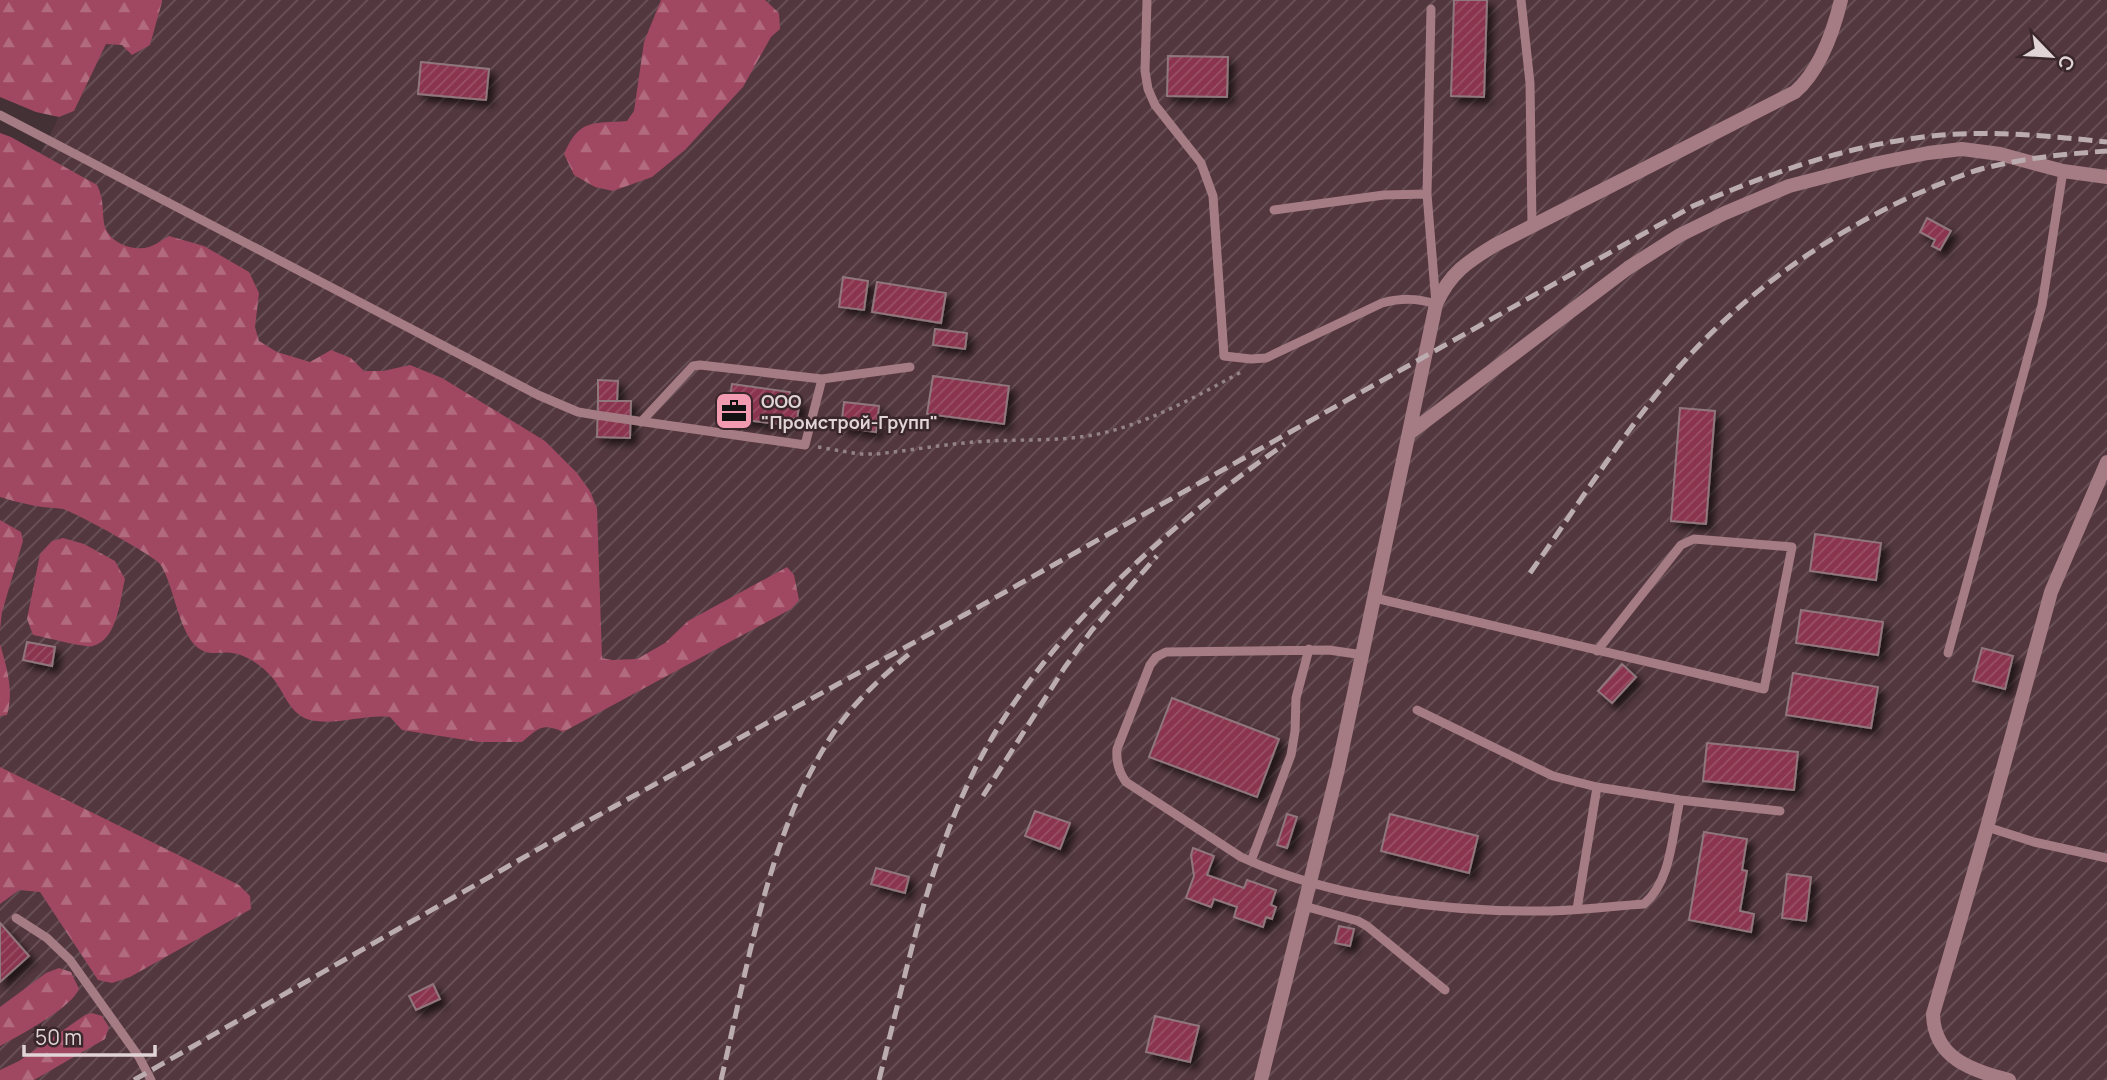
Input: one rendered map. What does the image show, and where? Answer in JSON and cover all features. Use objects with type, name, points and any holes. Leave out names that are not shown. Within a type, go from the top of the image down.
[{"type":"street","points":[[1261,1080],[1338,769],[1436,304],[1445,285],[1469,261],[1532,226],[1795,92],[1816,68],[1841,0]]},
{"type":"street","points":[[1411,432],[1628,268],[1680,235],[1788,186],[1928,152],[1962,149],[2000,155],[2063,171],[2107,177]]},
{"type":"street","points":[[2009,1080],[1980,1072],[1958,1061],[1939,1041],[1933,1030],[1933,1014],[2051,592],[2107,462]]},
{"type":"lane","points":[[1147,0],[1145,71],[1148,89],[1154,105],[1201,163],[1213,196],[1224,356],[1251,359],[1266,358],[1382,303],[1401,298],[1417,298],[1436,304],[1427,194],[1431,9]]},
{"type":"lane","points":[[1521,0],[1530,83],[1532,226]]},
{"type":"lane","points":[[0,115],[538,396],[578,412],[805,445],[822,379]]},
{"type":"lane","points":[[1948,653],[2042,305],[2063,171]]},
{"type":"lane","points":[[1274,211],[1384,195],[1427,194]]},
{"type":"lane","points":[[641,422],[693,366],[822,379],[910,368]]},
{"type":"lane","points":[[1375,598],[1597,651],[1764,689],[1792,547],[1694,539],[1681,545],[1597,651]]},
{"type":"lane","points":[[1363,655],[1339,650],[1309,649],[1166,652],[1156,657],[1150,665],[1117,749],[1118,767],[1126,782],[1251,861],[1310,883],[1440,906],[1544,911],[1644,904],[1656,894],[1663,880],[1680,800]]},
{"type":"lane","points":[[1251,861],[1291,755],[1296,698],[1309,649]]},
{"type":"lane","points":[[1417,710],[1553,776],[1597,787],[1680,800],[1780,811]]},
{"type":"lane","points":[[1577,909],[1597,787]]},
{"type":"lane","points":[[1987,827],[2034,842],[2107,858]]},
{"type":"lane","points":[[1304,906],[1367,926],[1445,990]]},
{"type":"lane","points":[[16,918],[47,938],[70,960],[139,1057],[151,1080]]},
{"type":"path","points":[[805,445],[859,454],[877,454],[988,441],[1089,436],[1160,413],[1266,358]]},
{"type":"shaded area","points":[[162,0],[2107,0],[2107,1080],[0,1080],[0,133],[41,153],[59,117],[74,111],[106,44],[150,45]]},
{"type":"green space","points":[[0,0],[162,2],[150,45],[132,55],[122,45],[106,44],[74,111],[59,117],[36,112],[0,97]]},
{"type":"green space","points":[[661,0],[765,0],[779,13],[780,29],[771,37],[743,87],[685,150],[652,177],[613,191],[595,187],[574,175],[564,154],[576,134],[588,125],[627,121],[634,111],[644,42]]},
{"type":"green space","points":[[0,133],[97,185],[102,199],[106,230],[121,244],[142,248],[152,246],[169,236],[204,246],[249,272],[259,293],[255,327],[259,341],[277,352],[310,362],[331,350],[351,358],[364,371],[383,371],[410,365],[442,378],[545,441],[577,473],[590,491],[597,508],[602,658],[637,659],[665,643],[688,621],[787,567],[794,575],[799,600],[791,609],[563,732],[545,727],[522,742],[479,742],[402,730],[390,717],[330,722],[303,717],[291,707],[269,674],[257,664],[237,654],[210,653],[197,647],[185,630],[165,573],[154,559],[63,509],[35,506],[0,497]]},
{"type":"green space","points":[[0,520],[21,532],[23,541],[2,612],[0,630]]},
{"type":"green space","points":[[63,538],[84,544],[115,561],[125,579],[113,627],[101,642],[93,646],[33,635],[27,619],[40,554],[52,541]]},
{"type":"green space","points":[[0,644],[10,697],[7,715],[0,716]]},
{"type":"green space","points":[[0,767],[239,885],[250,896],[251,909],[130,977],[112,983],[98,980],[40,892],[19,890],[0,904]]},
{"type":"green space","points":[[59,968],[71,972],[79,989],[74,997],[44,1021],[0,1046],[0,1007],[46,973]]},
{"type":"green space","points":[[92,1013],[102,1016],[109,1027],[105,1039],[34,1080],[0,1080],[0,1070],[19,1061],[85,1015]]},
{"type":"building","points":[[1454,0],[1487,0],[1484,97],[1451,96]]},
{"type":"building","points":[[1168,56],[1228,57],[1227,97],[1167,96]]},
{"type":"building","points":[[421,62],[489,69],[486,100],[418,94]]},
{"type":"building","points":[[1927,218],[1951,231],[1940,250],[1932,246],[1935,240],[1920,232]]},
{"type":"building","points":[[843,277],[868,281],[864,310],[839,307]]},
{"type":"building","points":[[877,282],[946,293],[941,323],[872,312]]},
{"type":"building","points":[[935,329],[967,333],[965,349],[933,345]]},
{"type":"building","points":[[933,376],[1009,386],[1004,424],[927,414]]},
{"type":"building","points":[[598,380],[618,381],[617,401],[598,401]]},
{"type":"building","points":[[732,384],[790,392],[789,400],[800,401],[797,419],[787,418],[786,425],[727,418]]},
{"type":"building","points":[[598,401],[631,401],[630,438],[597,437]]},
{"type":"building","points":[[844,402],[879,406],[876,432],[841,427]]},
{"type":"building","points":[[1680,408],[1715,411],[1706,524],[1671,521]]},
{"type":"building","points":[[1815,534],[1881,543],[1876,580],[1810,571]]},
{"type":"building","points":[[1801,610],[1883,622],[1878,655],[1796,643]]},
{"type":"building","points":[[27,642],[55,647],[52,666],[23,660]]},
{"type":"building","points":[[1982,648],[2013,656],[2005,689],[1973,681]]},
{"type":"building","points":[[1622,664],[1636,677],[1612,703],[1598,691]]},
{"type":"building","points":[[1793,673],[1878,687],[1871,728],[1786,715]]},
{"type":"building","points":[[1172,698],[1279,739],[1257,797],[1149,757]]},
{"type":"building","points":[[1707,743],[1798,752],[1794,790],[1703,781]]},
{"type":"building","points":[[1035,811],[1070,823],[1060,849],[1025,836]]},
{"type":"building","points":[[1287,814],[1297,817],[1287,848],[1277,845]]},
{"type":"building","points":[[1390,814],[1478,836],[1469,873],[1381,851]]},
{"type":"building","points":[[1704,832],[1747,839],[1742,870],[1747,871],[1740,911],[1754,914],[1751,932],[1689,920]]},
{"type":"building","points":[[1193,848],[1214,856],[1207,875],[1244,888],[1247,880],[1276,890],[1271,905],[1276,907],[1272,919],[1266,917],[1263,927],[1234,917],[1237,907],[1214,899],[1211,907],[1186,898],[1194,876],[1191,855]]},
{"type":"building","points":[[876,868],[909,877],[905,893],[871,884]]},
{"type":"building","points":[[1787,874],[1811,877],[1806,921],[1782,918]]},
{"type":"building","points":[[0,923],[29,956],[0,982]]},
{"type":"building","points":[[1339,926],[1354,929],[1350,946],[1335,943]]},
{"type":"building","points":[[433,984],[440,999],[416,1010],[409,996]]},
{"type":"building","points":[[1155,1016],[1199,1026],[1190,1062],[1146,1052]]},
{"type":"railway","points":[[134,1080],[577,827],[966,614],[1693,206],[1810,162],[1901,140],[1954,134],[1998,134],[2107,142]]},
{"type":"railway","points":[[1530,573],[1621,442],[1679,367],[1730,315],[1786,270],[1879,212],[1964,175],[2028,159],[2107,151]]},
{"type":"railway","points":[[879,1080],[908,962],[943,845],[974,771],[1001,723],[1033,676],[1109,589],[1195,511],[1285,444]]},
{"type":"railway","points":[[983,796],[1065,667],[1092,630],[1157,556]]},
{"type":"railway","points":[[721,1080],[764,898],[794,809],[813,768],[844,718],[872,687],[914,650]]},
{"type":"place","name":"ООО \"Промстрой-Групп\"","points":[[734,411]]}]
